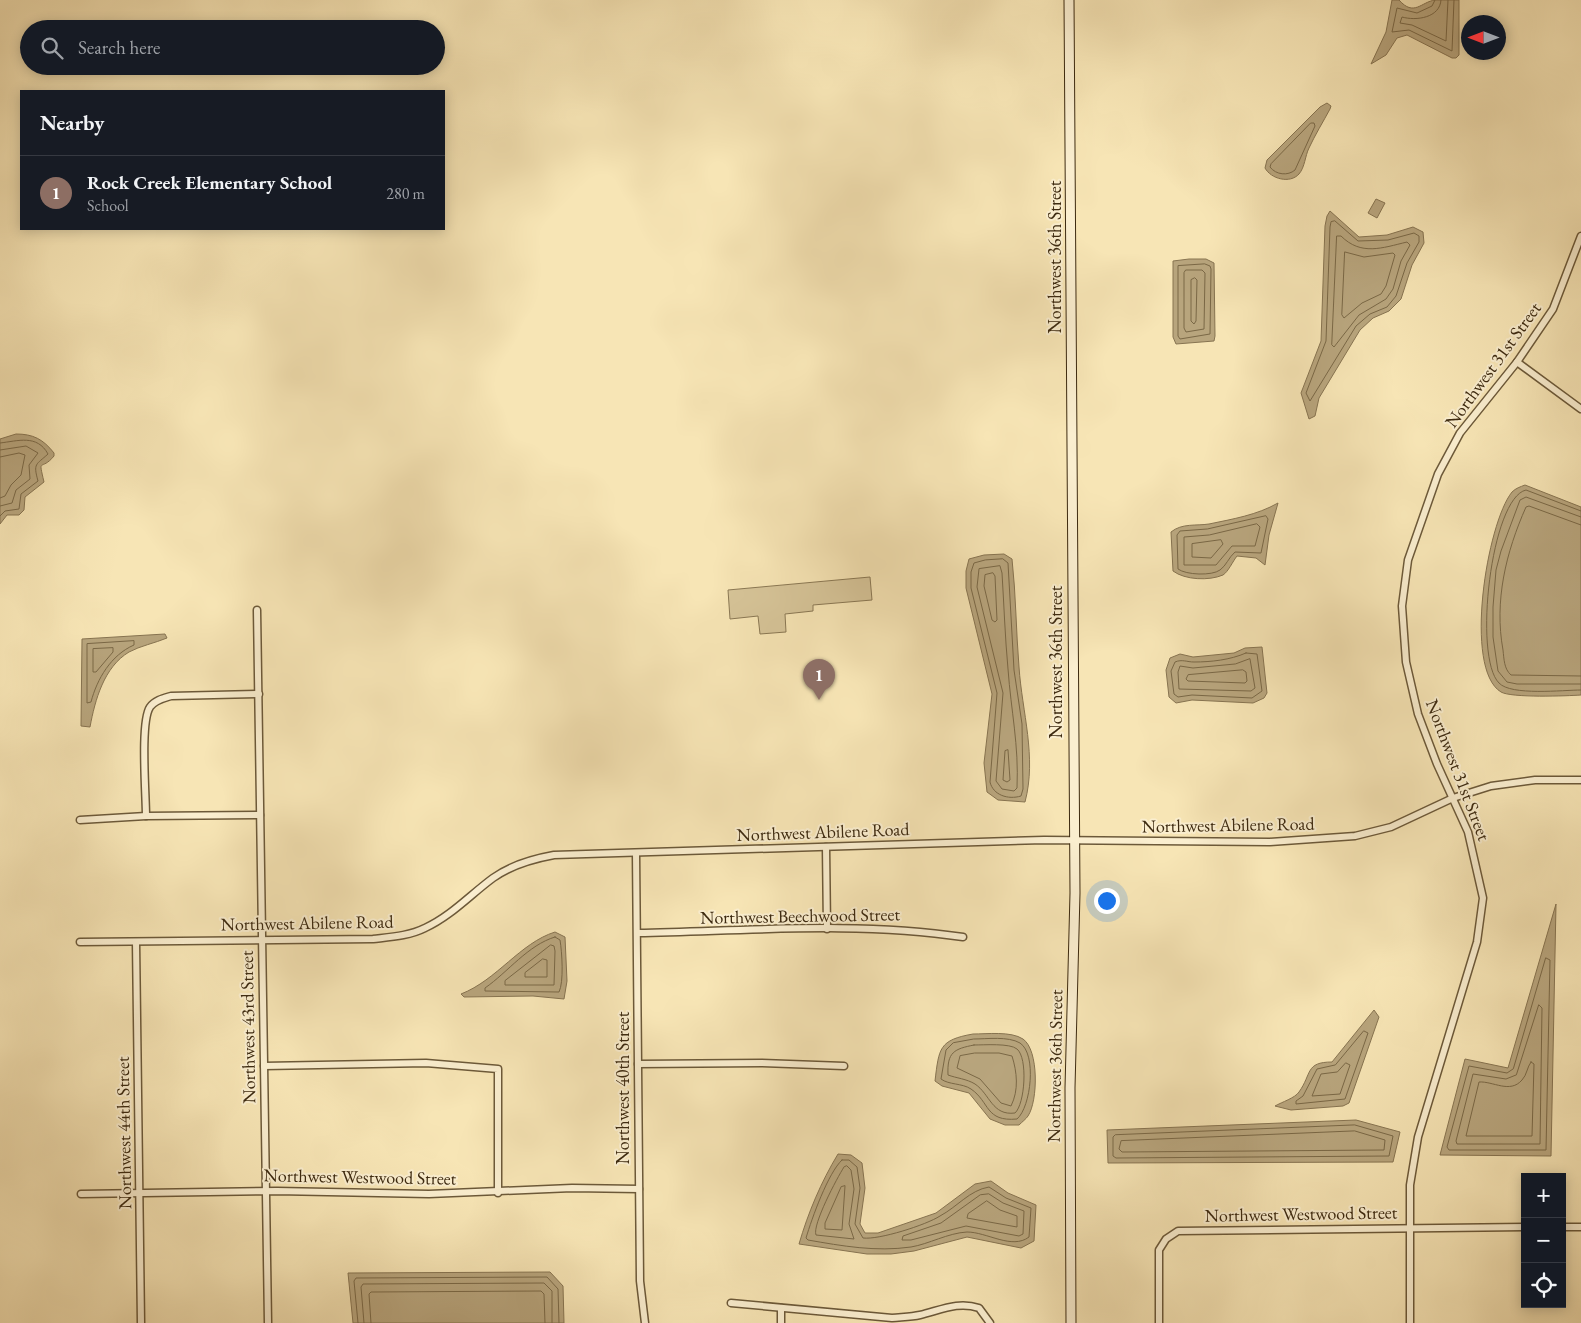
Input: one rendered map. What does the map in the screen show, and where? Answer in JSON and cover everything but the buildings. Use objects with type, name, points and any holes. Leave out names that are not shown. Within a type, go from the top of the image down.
[{"type":"main road","name":"Northwest 36th Street","points":[[1069,0],[1074,940],[1069,1150],[1071,1323]]},
{"type":"street","name":"Northwest 31st Street","points":[[1410,1323],[1410,1185],[1418,1137],[1477,942],[1483,898],[1468,832],[1418,714],[1406,662],[1402,606],[1407,570],[1424,510],[1438,474],[1460,433],[1517,362],[1553,310],[1581,236]]},
{"type":"street","points":[[1517,362],[1581,409]]},
{"type":"street","name":"Northwest 43rd Street","points":[[258,610],[261,940],[268,1323]]},
{"type":"street","points":[[146,816],[145,724],[150,707],[158,700],[171,696],[259,694]]},
{"type":"street","name":"Northwest Abilene Road","points":[[80,942],[372,939],[404,935],[423,930],[442,920],[494,878],[533,859],[554,855],[1073,841],[1270,842],[1355,836],[1391,827],[1453,798],[1491,786],[1535,780],[1581,780]]},
{"type":"street","points":[[80,820],[146,816],[260,815]]},
{"type":"street","points":[[826,847],[827,929]]},
{"type":"street","name":"Northwest 40th Street","points":[[636,853],[640,1281],[645,1323]]},
{"type":"street","name":"Northwest Beechwood Street","points":[[638,933],[827,929],[910,930],[963,937]]},
{"type":"street","name":"Northwest 44th Street","points":[[136,942],[141,1323]]},
{"type":"street","points":[[264,1066],[426,1063],[498,1069],[498,1193]]},
{"type":"street","points":[[638,1064],[762,1063],[844,1066]]},
{"type":"street","name":"Northwest Westwood Street","points":[[81,1194],[266,1191],[429,1194],[498,1193],[572,1188],[639,1189]]},
{"type":"street","points":[[1566,1227],[1581,1226]]},
{"type":"street","name":"Northwest Westwood Street","points":[[1159,1323],[1160,1250],[1166,1239],[1178,1231],[1521,1227]]},
{"type":"street","points":[[731,1303],[892,1318],[917,1316],[947,1307],[962,1305],[980,1308],[990,1323]]},
{"type":"street","points":[[781,1308],[781,1323]]},
{"type":"shaded area","points":[[870,577],[872,600],[813,605],[813,611],[785,614],[786,632],[760,634],[758,616],[730,619],[728,590]]},
{"type":"water","points":[[1392,0],[1399,0],[1404,5],[1413,8],[1435,0],[1459,0],[1459,55],[1456,58],[1452,58],[1407,35],[1397,38],[1386,55],[1371,64],[1386,32]]},
{"type":"water","points":[[1327,103],[1331,106],[1330,109],[1316,133],[1299,174],[1291,179],[1281,179],[1268,172],[1265,168],[1267,160],[1320,107]]},
{"type":"water","points":[[1376,199],[1385,203],[1377,218],[1368,213]]},
{"type":"water","points":[[1330,211],[1359,237],[1387,235],[1413,227],[1423,232],[1424,243],[1412,265],[1401,299],[1389,311],[1373,318],[1360,330],[1319,398],[1315,416],[1309,419],[1301,393],[1321,341],[1325,226]]},
{"type":"water","points":[[1206,259],[1214,263],[1215,336],[1214,341],[1176,344],[1173,337],[1173,261]]},
{"type":"water","points":[[16,434],[37,438],[50,448],[54,456],[50,461],[42,465],[44,482],[25,497],[24,510],[19,515],[7,515],[0,524],[0,439]]},
{"type":"water","points":[[1525,485],[1581,507],[1581,695],[1527,696],[1501,692],[1490,678],[1483,655],[1481,627],[1483,595],[1494,533],[1512,492]]},
{"type":"water","points":[[1278,503],[1269,535],[1265,565],[1256,558],[1237,556],[1225,574],[1217,577],[1204,579],[1190,578],[1173,571],[1171,532],[1175,529],[1245,516],[1262,511]]},
{"type":"water","points":[[1004,554],[1012,559],[1019,667],[1028,734],[1030,768],[1025,802],[998,800],[987,792],[984,763],[992,694],[966,588],[966,571],[969,559],[984,555]]},
{"type":"water","points":[[165,634],[167,638],[138,648],[120,658],[102,685],[90,727],[81,726],[82,639]]},
{"type":"water","points":[[1262,647],[1267,693],[1264,698],[1253,703],[1192,700],[1176,703],[1169,697],[1166,670],[1170,658],[1180,654],[1193,657],[1234,653],[1245,648]]},
{"type":"water","points":[[1556,904],[1551,1156],[1440,1155],[1465,1059],[1508,1068]]},
{"type":"water","points":[[555,932],[565,937],[567,981],[564,999],[533,996],[464,997],[461,994],[486,980],[531,944]]},
{"type":"water","points":[[1374,1010],[1379,1017],[1349,1103],[1343,1106],[1291,1110],[1275,1106],[1297,1094],[1313,1067],[1317,1064],[1332,1062]]},
{"type":"water","points":[[973,1034],[1018,1036],[1028,1045],[1034,1064],[1034,1099],[1027,1117],[1019,1125],[1005,1125],[990,1119],[969,1093],[942,1086],[935,1081],[938,1061],[943,1047],[953,1039]]},
{"type":"water","points":[[1356,1120],[1400,1132],[1393,1162],[1108,1163],[1107,1130]]},
{"type":"water","points":[[838,1154],[851,1155],[862,1163],[865,1188],[860,1224],[865,1233],[878,1233],[936,1213],[975,1184],[991,1181],[1008,1193],[1036,1205],[1034,1241],[1021,1248],[967,1237],[914,1251],[891,1254],[867,1254],[799,1244],[815,1198]]},
{"type":"water","points":[[550,1272],[563,1286],[564,1323],[353,1323],[348,1273]]},
{"type":"place","name":"Rock Creek Elementary School","points":[[819,700]]}]
